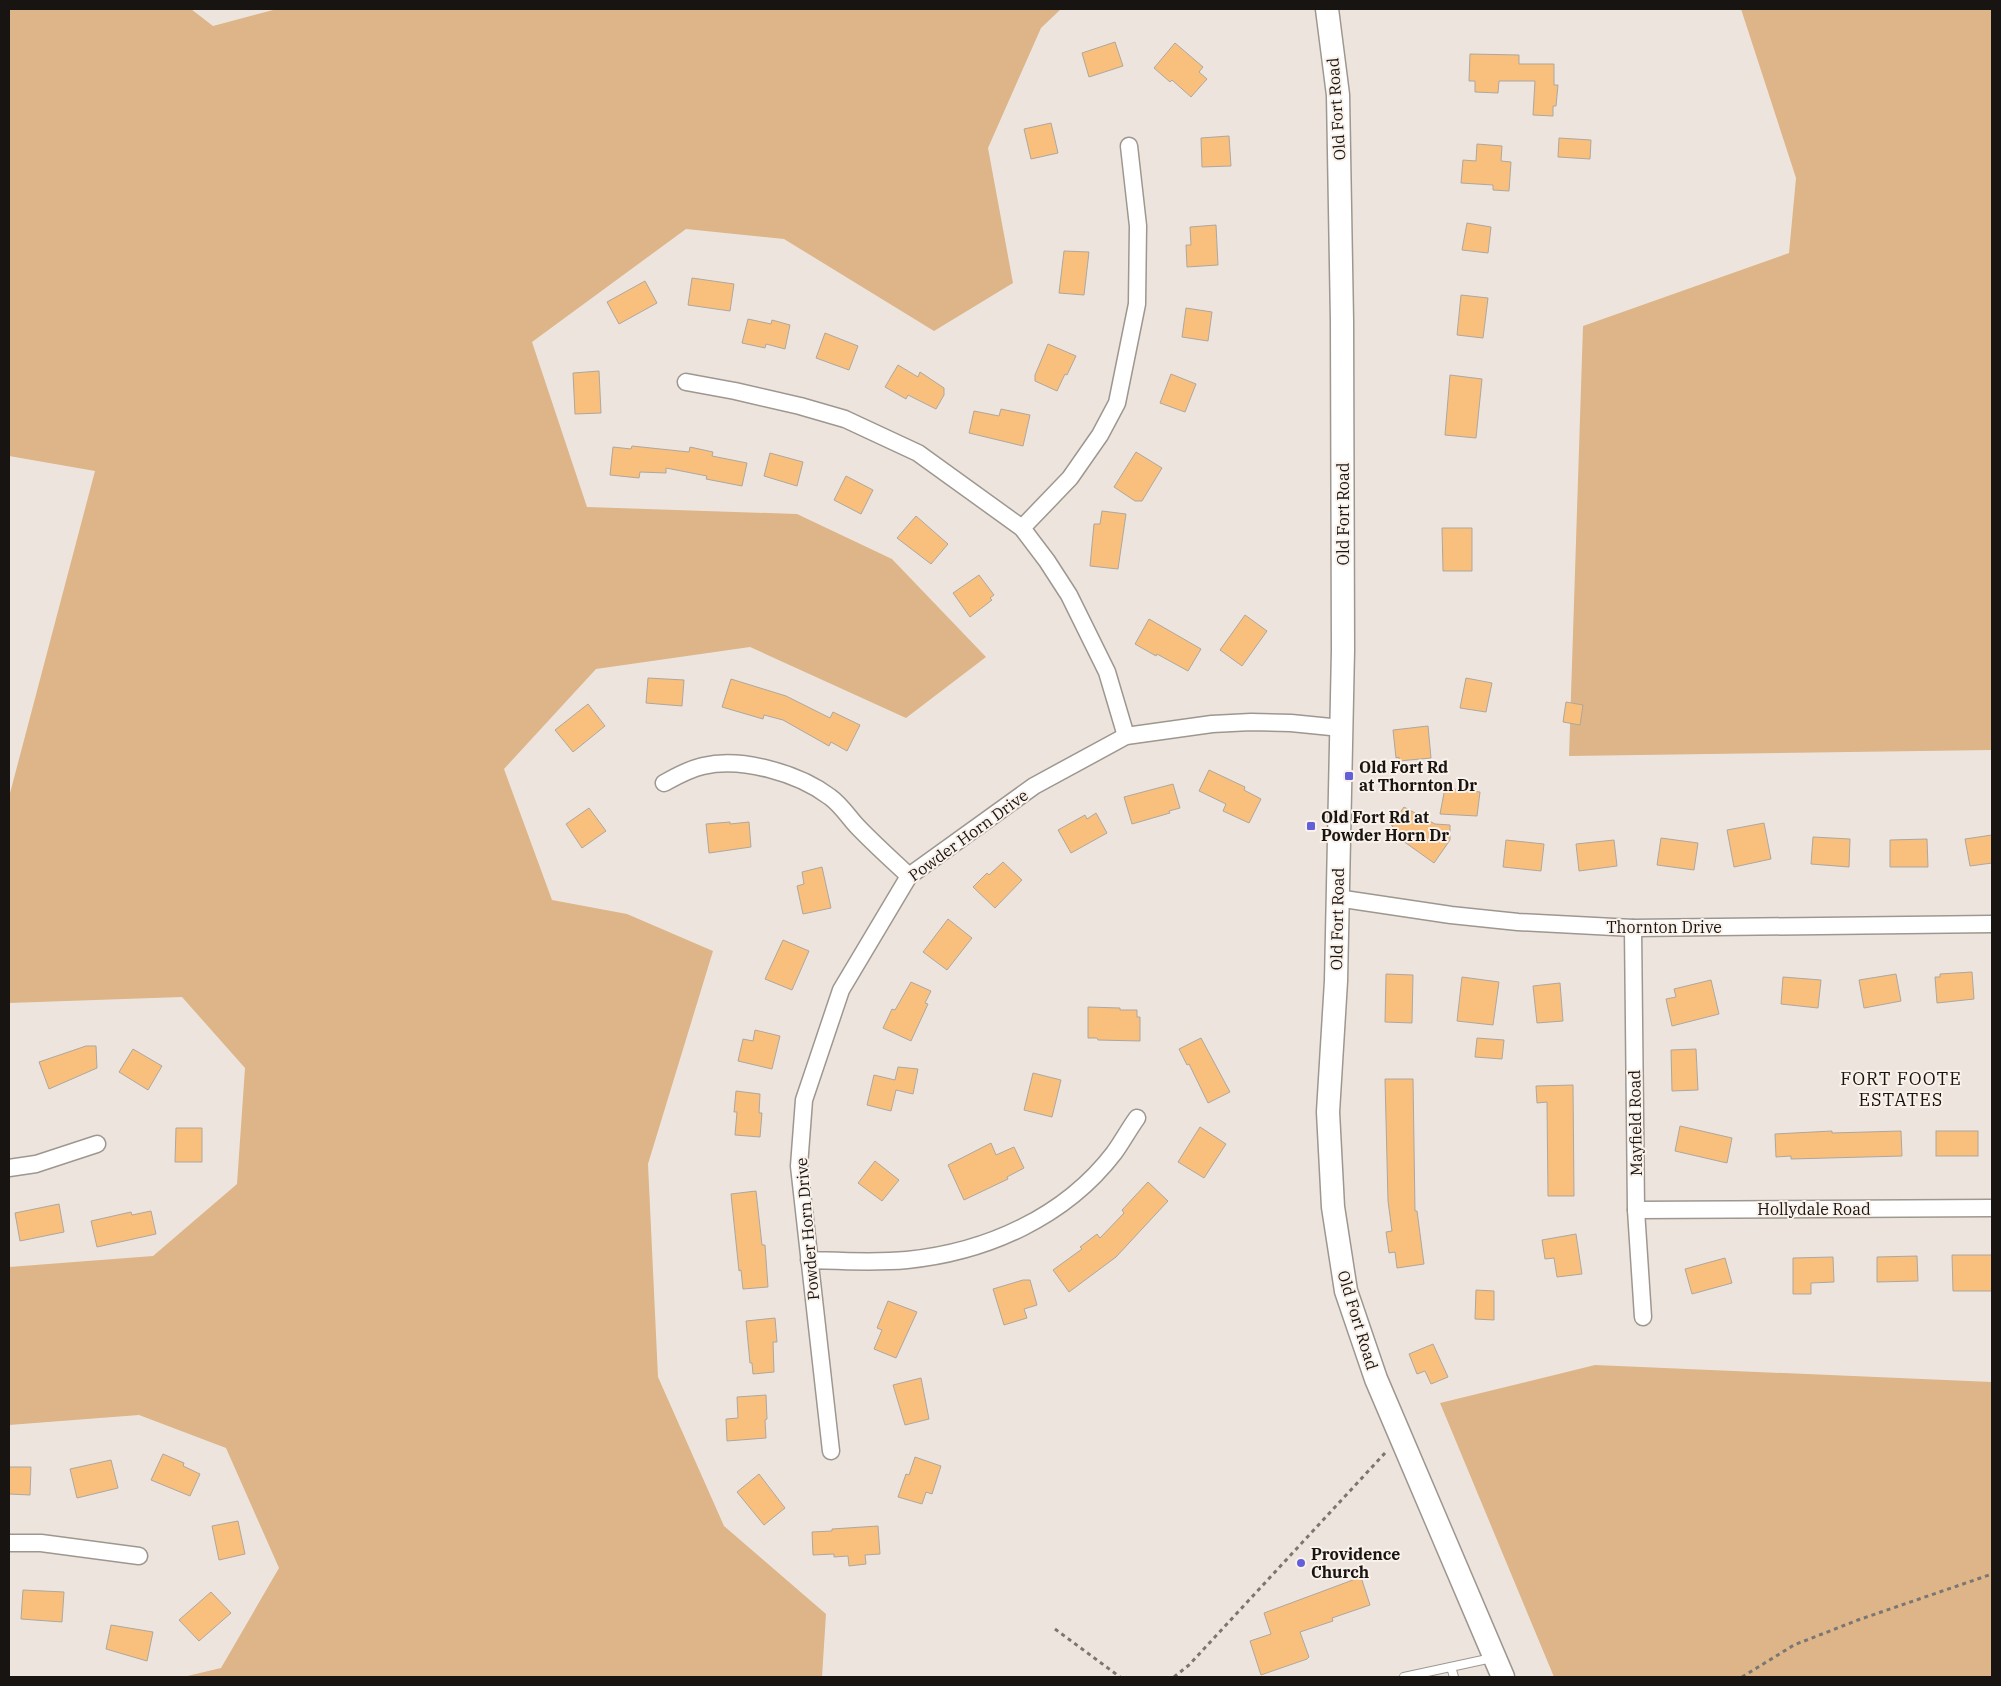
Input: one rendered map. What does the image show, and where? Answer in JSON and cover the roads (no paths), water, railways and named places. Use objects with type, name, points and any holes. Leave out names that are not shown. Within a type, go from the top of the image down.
[{"type":"main road","name":"Old Fort Road","points":[[1327,9],[1338,95],[1340,136],[1344,602],[1336,981],[1328,1112],[1333,1207],[1342,1266],[1353,1314],[1376,1380],[1499,1668]]},
{"type":"street","points":[[1022,528],[1070,478],[1100,435],[1117,403],[1137,304],[1138,226],[1129,146]]},
{"type":"street","points":[[686,382],[791,404],[845,419],[918,453],[1022,528],[1069,594],[1107,672],[1126,736]]},
{"type":"street","name":"Powder Horn Drive","points":[[832,1451],[799,1166],[804,1100],[841,990],[909,876],[1034,786],[1126,736],[1212,724],[1251,722],[1291,723],[1341,728]]},
{"type":"street","points":[[664,783],[684,772],[704,766],[730,764],[755,766],[781,773],[818,788],[832,798],[856,825],[909,876]]},
{"type":"street","name":"Thornton Drive","points":[[1337,898],[1451,915],[1518,922],[1633,928],[1992,924]]},
{"type":"street","name":"Mayfield Road","points":[[1633,928],[1636,1210],[1643,1317]]},
{"type":"street","points":[[809,1260],[866,1262],[908,1260],[969,1248],[1009,1234],[1037,1221],[1088,1182],[1114,1153],[1137,1118]]},
{"type":"street","points":[[9,1168],[36,1164],[96,1144]]},
{"type":"street","name":"Hollydale Road","points":[[1636,1210],[1992,1208]]},
{"type":"street","points":[[9,1543],[41,1543],[139,1556]]},
{"type":"lane","points":[[1451,1667],[1454,1677]]},
{"type":"lane","points":[[1404,1677],[1451,1667],[1499,1668]]},
{"type":"place","name":"Old Fort Rd at Thornton Dr","points":[[1349,776]]},
{"type":"place","name":"Old Fort Rd at Powder Horn Dr","points":[[1311,826]]},
{"type":"place","name":"Providence Church","points":[[1301,1563]]},
{"type":"district","name":"FORT FOOTE ESTATES","points":[[1901,1089]]}]
